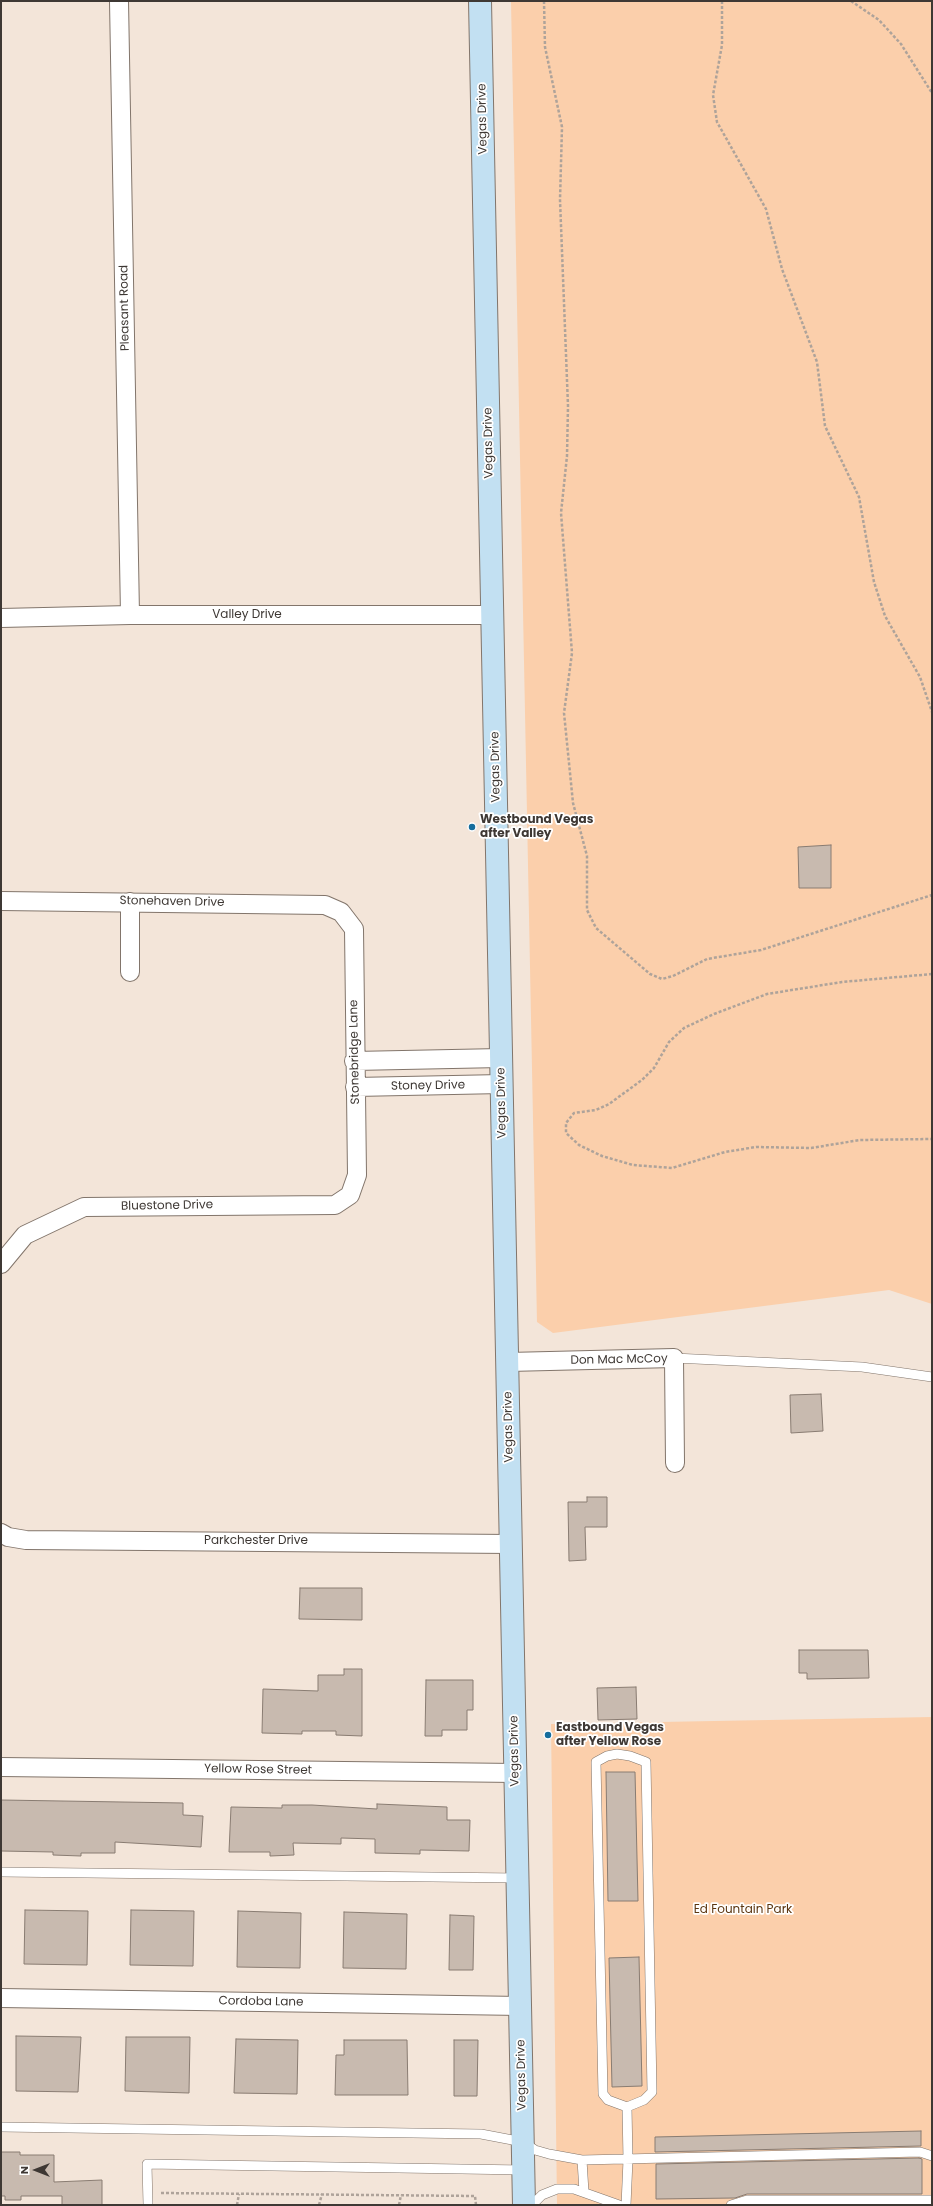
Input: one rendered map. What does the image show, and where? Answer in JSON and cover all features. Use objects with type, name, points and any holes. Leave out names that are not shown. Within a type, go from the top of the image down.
[{"type":"main road","name":"Vegas Drive","points":[[480,1],[524,2205]]},
{"type":"street","name":"Pleasant Road","points":[[119,1],[130,615]]},
{"type":"street","name":"Valley Drive","points":[[1,618],[130,615],[493,615]]},
{"type":"street","name":"Stonehaven Drive","points":[[1,901],[325,905],[341,912]]},
{"type":"street","points":[[130,902],[130,972]]},
{"type":"street","name":"Stonebridge Lane","points":[[341,912],[354,929],[354,1061],[357,1175],[350,1195]]},
{"type":"street","points":[[354,1061],[501,1058]]},
{"type":"street","name":"Stoney Drive","points":[[355,1087],[502,1084]]},
{"type":"street","name":"Bluestone Drive","points":[[1,1264],[25,1235],[84,1207],[335,1205],[350,1195]]},
{"type":"street","name":"Don Mac McCoy","points":[[508,1362],[674,1358],[675,1463]]},
{"type":"street","name":"Parkchester Drive","points":[[1,1533],[8,1537],[26,1540],[511,1544]]},
{"type":"street","name":"Yellow Rose Street","points":[[1,1767],[516,1773]]},
{"type":"street","name":"Cordoba Lane","points":[[1,1998],[520,2006]]},
{"type":"lane","points":[[674,1358],[862,1367],[932,1377]]},
{"type":"lane","points":[[617,1754],[630,1756],[646,1762],[652,2092],[644,2100],[627,2107],[608,2100],[602,2094],[596,1762],[606,1756],[617,1754]]},
{"type":"lane","points":[[1,1872],[518,1878]]},
{"type":"lane","points":[[626,2205],[628,2160],[627,2107]]},
{"type":"lane","points":[[1,2127],[481,2134],[523,2142],[535,2150],[582,2160],[920,2152],[932,2156]]},
{"type":"lane","points":[[582,2160],[584,2192]]},
{"type":"lane","points":[[148,2205],[147,2164],[524,2170]]},
{"type":"lane","points":[[532,2205],[542,2195],[557,2189],[574,2189],[619,2205]]},
{"type":"lane","points":[[731,2205],[747,2200],[932,2200]]},
{"type":"path","points":[[544,1],[545,47],[562,127],[560,200],[568,406],[567,456],[561,513],[572,653],[564,713],[573,803],[587,856],[587,910],[596,928],[650,974],[662,979],[673,976],[707,959],[761,950],[932,895]]},
{"type":"path","points":[[722,1],[722,45],[713,96],[717,122],[766,208],[782,269],[817,362],[825,426],[859,497],[874,582],[886,616],[920,677],[932,712]]},
{"type":"path","points":[[851,1],[879,20],[901,44],[932,93]]},
{"type":"path","points":[[932,974],[842,982],[767,994],[714,1014],[684,1028],[669,1042],[654,1068],[642,1080],[609,1104],[596,1110],[574,1113],[566,1123],[566,1133],[578,1145],[602,1156],[633,1165],[672,1168],[725,1152],[756,1147],[811,1148],[860,1140],[932,1139]]},
{"type":"path","points":[[158,2199],[158,2193],[476,2196],[476,2205]]},
{"type":"path","points":[[237,2205],[239,2194]]},
{"type":"path","points":[[319,2205],[322,2194]]},
{"type":"path","points":[[399,2205],[401,2195]]},
{"type":"green space","points":[[511,1],[932,1],[932,1304],[889,1290],[553,1333],[537,1322]]},
{"type":"green space","name":"Ed Fountain Park","points":[[932,1717],[932,2205],[557,2205],[551,1724]]},
{"type":"building","points":[[831,845],[831,888],[799,888],[798,847]]},
{"type":"building","points":[[821,1394],[823,1431],[791,1433],[790,1395]]},
{"type":"building","points":[[587,1497],[607,1497],[607,1527],[585,1527],[586,1560],[569,1561],[568,1502],[587,1502]]},
{"type":"building","points":[[300,1588],[362,1588],[362,1620],[299,1619]]},
{"type":"building","points":[[799,1650],[868,1650],[869,1678],[807,1679],[807,1673],[799,1673]]},
{"type":"building","points":[[344,1669],[362,1669],[362,1736],[336,1735],[336,1731],[302,1731],[302,1734],[262,1733],[263,1689],[318,1691],[318,1675],[344,1675]]},
{"type":"building","points":[[426,1680],[473,1680],[473,1710],[467,1710],[467,1730],[442,1730],[442,1736],[425,1736]]},
{"type":"building","points":[[636,1687],[637,1719],[598,1720],[597,1688]]},
{"type":"building","points":[[606,1772],[635,1772],[638,1901],[608,1901]]},
{"type":"building","points":[[1,1800],[183,1803],[183,1815],[203,1816],[201,1847],[115,1842],[115,1853],[81,1853],[81,1856],[53,1855],[53,1852],[1,1851]]},
{"type":"building","points":[[377,1804],[447,1807],[447,1820],[470,1820],[469,1851],[420,1850],[420,1854],[375,1853],[375,1839],[341,1838],[341,1844],[293,1843],[294,1855],[270,1856],[270,1852],[229,1852],[231,1807],[282,1808],[282,1805],[312,1805],[377,1809]]},
{"type":"building","points":[[25,1910],[88,1911],[87,1965],[24,1964]]},
{"type":"building","points":[[131,1910],[194,1911],[193,1966],[130,1965]]},
{"type":"building","points":[[238,1911],[301,1913],[300,1968],[237,1967]]},
{"type":"building","points":[[344,1912],[407,1914],[406,1969],[343,1968]]},
{"type":"building","points":[[450,1915],[474,1916],[473,1970],[449,1970]]},
{"type":"building","points":[[639,1957],[642,2086],[612,2087],[609,1958]]},
{"type":"building","points":[[16,2036],[81,2037],[78,2092],[16,2091]]},
{"type":"building","points":[[126,2037],[190,2037],[189,2093],[125,2091]]},
{"type":"building","points":[[236,2039],[298,2040],[297,2094],[234,2093]]},
{"type":"building","points":[[344,2040],[407,2040],[408,2095],[335,2095],[336,2055],[344,2055]]},
{"type":"building","points":[[454,2040],[478,2040],[477,2096],[454,2096]]},
{"type":"building","points":[[921,2131],[921,2146],[655,2152],[655,2137]]},
{"type":"building","points":[[1,2152],[20,2152],[20,2155],[54,2155],[54,2182],[102,2180],[102,2205],[62,2205],[62,2196],[21,2196],[21,2200],[5,2200],[5,2196],[1,2196]]},
{"type":"building","points":[[922,2159],[922,2194],[747,2194],[735,2198],[656,2199],[656,2164]]},
{"type":"place","name":"Westbound Vegas after Valley","points":[[472,827]]},
{"type":"place","name":"Eastbound Vegas after Yellow Rose","points":[[548,1735]]}]
